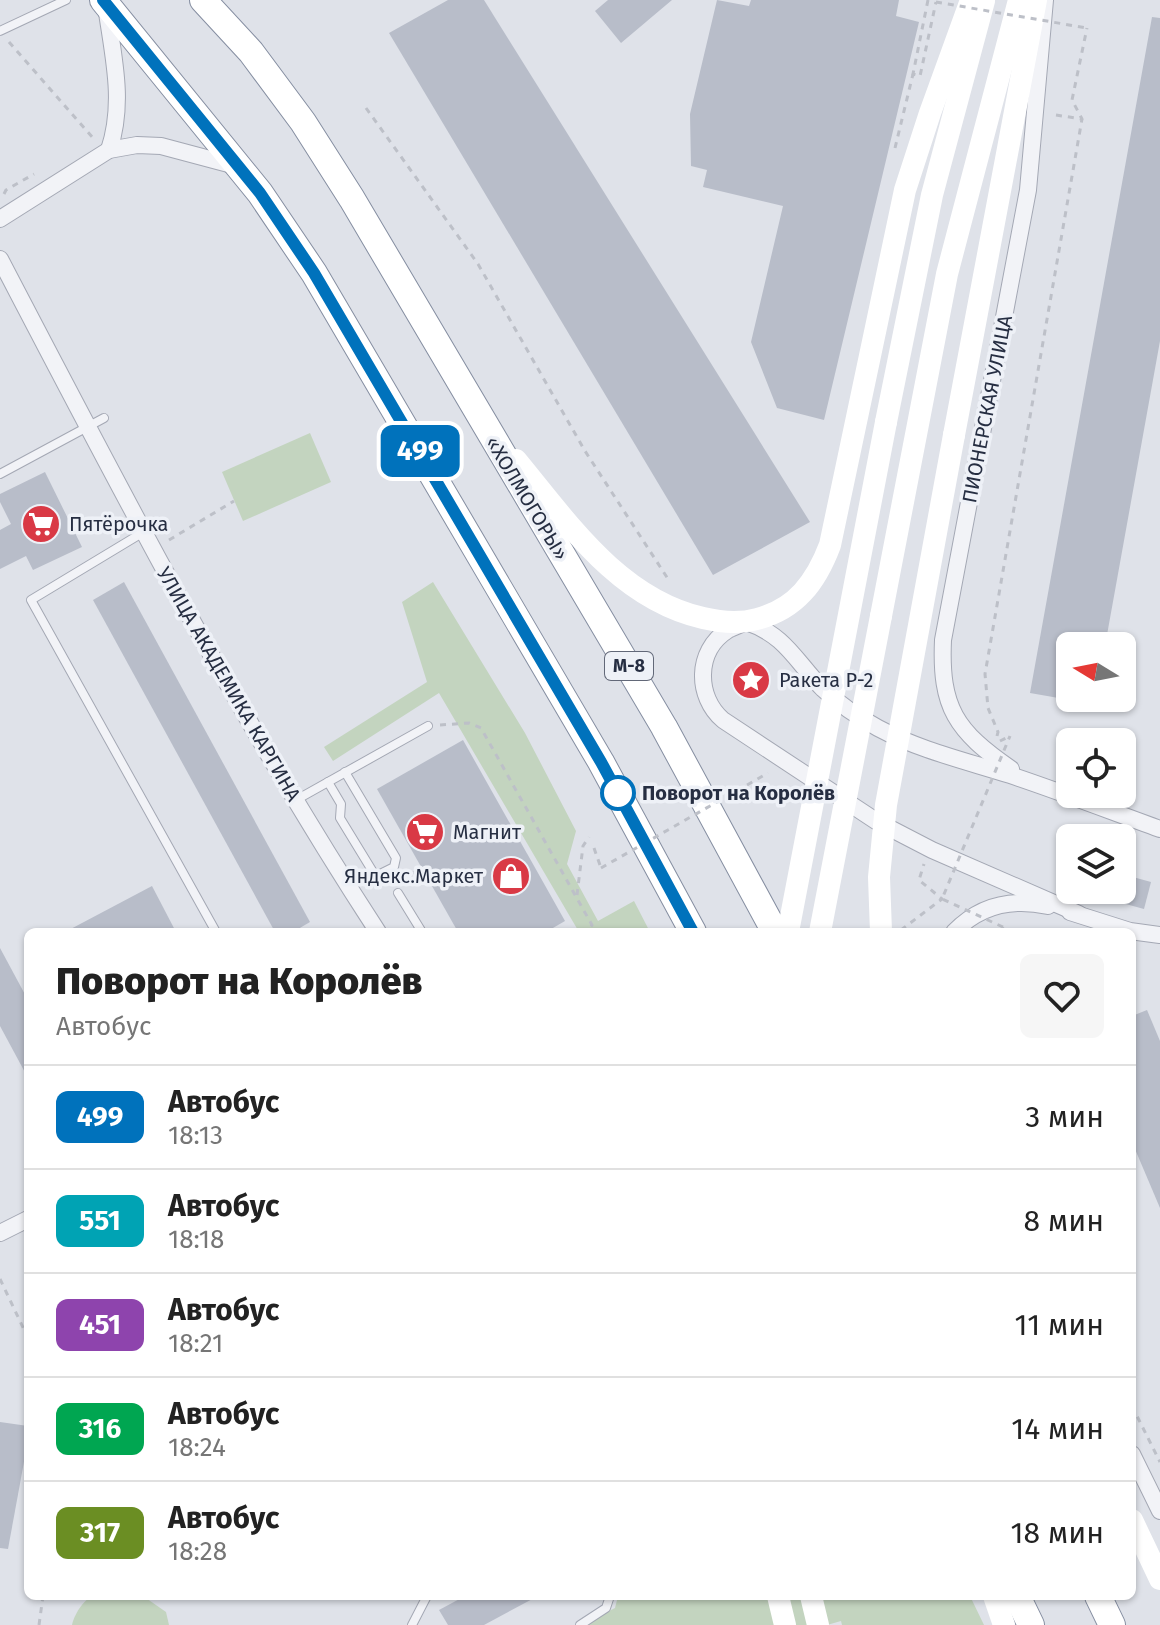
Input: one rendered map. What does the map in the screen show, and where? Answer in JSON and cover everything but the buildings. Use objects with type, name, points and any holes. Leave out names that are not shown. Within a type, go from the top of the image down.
[{"type":"highway","name":"«ХОЛМОГОРЫ»","points":[[203,0],[251,52],[303,122],[352,199],[664,727],[773,928]]},
{"type":"highway","points":[[104,2],[240,167],[314,273],[601,762],[691,928]]},
{"type":"highway","points":[[1019,1600],[1031,1625]]},
{"type":"highway","points":[[1100,1600],[1112,1625]]},
{"type":"main road","points":[[472,405],[597,556],[648,597],[690,615],[716,621],[746,622],[770,616],[800,596],[814,581],[830,545],[905,190],[971,0]]},
{"type":"main road","points":[[789,928],[932,195],[985,0]]},
{"type":"main road","points":[[821,928],[955,238],[1019,0]]},
{"type":"main road","name":"ПИОНЕРСКАЯ УЛИЦА","points":[[881,928],[879,877],[886,805],[1036,0]]},
{"type":"main road","points":[[1136,1528],[1160,1579]]},
{"type":"main road","points":[[779,1600],[785,1625]]},
{"type":"main road","points":[[812,1600],[818,1625]]},
{"type":"main road","points":[[995,1600],[1004,1625]]},
{"type":"street","name":"ПИОНЕРСКАЯ УЛИЦА","points":[[1029,781],[980,748],[961,725],[948,701],[942,671],[943,640],[1028,190],[1045,0]]},
{"type":"street","points":[[104,2],[119,102],[109,150]]},
{"type":"street","points":[[0,219],[109,150],[137,145],[161,146],[240,167]]},
{"type":"street","name":"УЛИЦА АКАДЕМИКА КАРГИНА","points":[[0,259],[142,533],[371,928]]},
{"type":"street","points":[[1121,928],[1079,914],[886,827],[713,711],[705,699],[702,685],[708,655],[716,641],[728,630],[746,622],[763,628],[778,638],[831,696],[880,729],[1160,829]]},
{"type":"street","points":[[959,928],[980,911],[1017,902],[1079,914]]},
{"type":"street","points":[[1136,932],[1158,936]]},
{"type":"street","points":[[0,1233],[24,1221]]},
{"type":"street","points":[[1136,1462],[1160,1511]]},
{"type":"lane","points":[[0,32],[66,0]]},
{"type":"lane","points":[[0,474],[104,418]]},
{"type":"lane","points":[[142,533],[31,600],[214,928]]},
{"type":"lane","points":[[295,800],[428,726]]},
{"type":"lane","points":[[328,782],[341,804],[340,818],[373,872],[376,876],[381,875],[394,867],[396,858],[345,772]]},
{"type":"lane","points":[[398,893],[420,928]]},
{"type":"lane","points":[[412,1625],[425,1600]]},
{"type":"lane","points":[[580,1625],[606,1608],[609,1600]]},
{"type":"path","points":[[893,157],[928,0]]},
{"type":"path","points":[[913,74],[920,76],[936,2],[1087,28],[1072,100],[1082,119],[985,674],[988,708],[998,732],[993,744],[1006,750]]},
{"type":"path","points":[[0,32],[94,140]]},
{"type":"path","points":[[366,108],[478,264],[585,451],[672,584]]},
{"type":"path","points":[[1056,115],[1082,119]]},
{"type":"path","points":[[152,551],[234,501]]},
{"type":"path","points":[[428,726],[469,723],[481,728],[592,925]]},
{"type":"path","points":[[1003,927],[942,899],[1010,736]]},
{"type":"path","points":[[594,848],[601,868],[768,773]]},
{"type":"path","points":[[576,898],[583,846],[589,837]]},
{"type":"path","points":[[586,928],[592,925]]},
{"type":"path","points":[[0,1279],[24,1330]]},
{"type":"path","points":[[1136,1414],[1160,1462]]},
{"type":"path","points":[[39,1625],[42,1600]]},
{"type":"green space","points":[[310,433],[331,482],[243,521],[222,472]]},
{"type":"green space","points":[[433,582],[525,733],[576,831],[567,864],[598,921],[634,901],[648,928],[577,928],[439,693],[333,761],[324,747],[427,682],[402,602]]},
{"type":"green space","points":[[149,1600],[166,1612],[169,1625],[72,1625],[86,1601]]},
{"type":"green space","points":[[617,1600],[972,1600],[984,1625],[842,1625],[841,1621],[827,1625],[581,1625],[615,1608]]},
{"type":"bus line","name":"499","points":[[103,0],[260,193],[314,273],[601,762],[691,928]]},
{"type":"place","name":"Пятёрочка","points":[[41,524]]},
{"type":"place","name":"Ракета Р-2","points":[[751,680]]},
{"type":"place","name":"Поворот на Королёв","points":[[618,793]]},
{"type":"place","name":"Магнит","points":[[425,832]]},
{"type":"place","name":"Яндекс.Маркет","points":[[511,876]]}]
